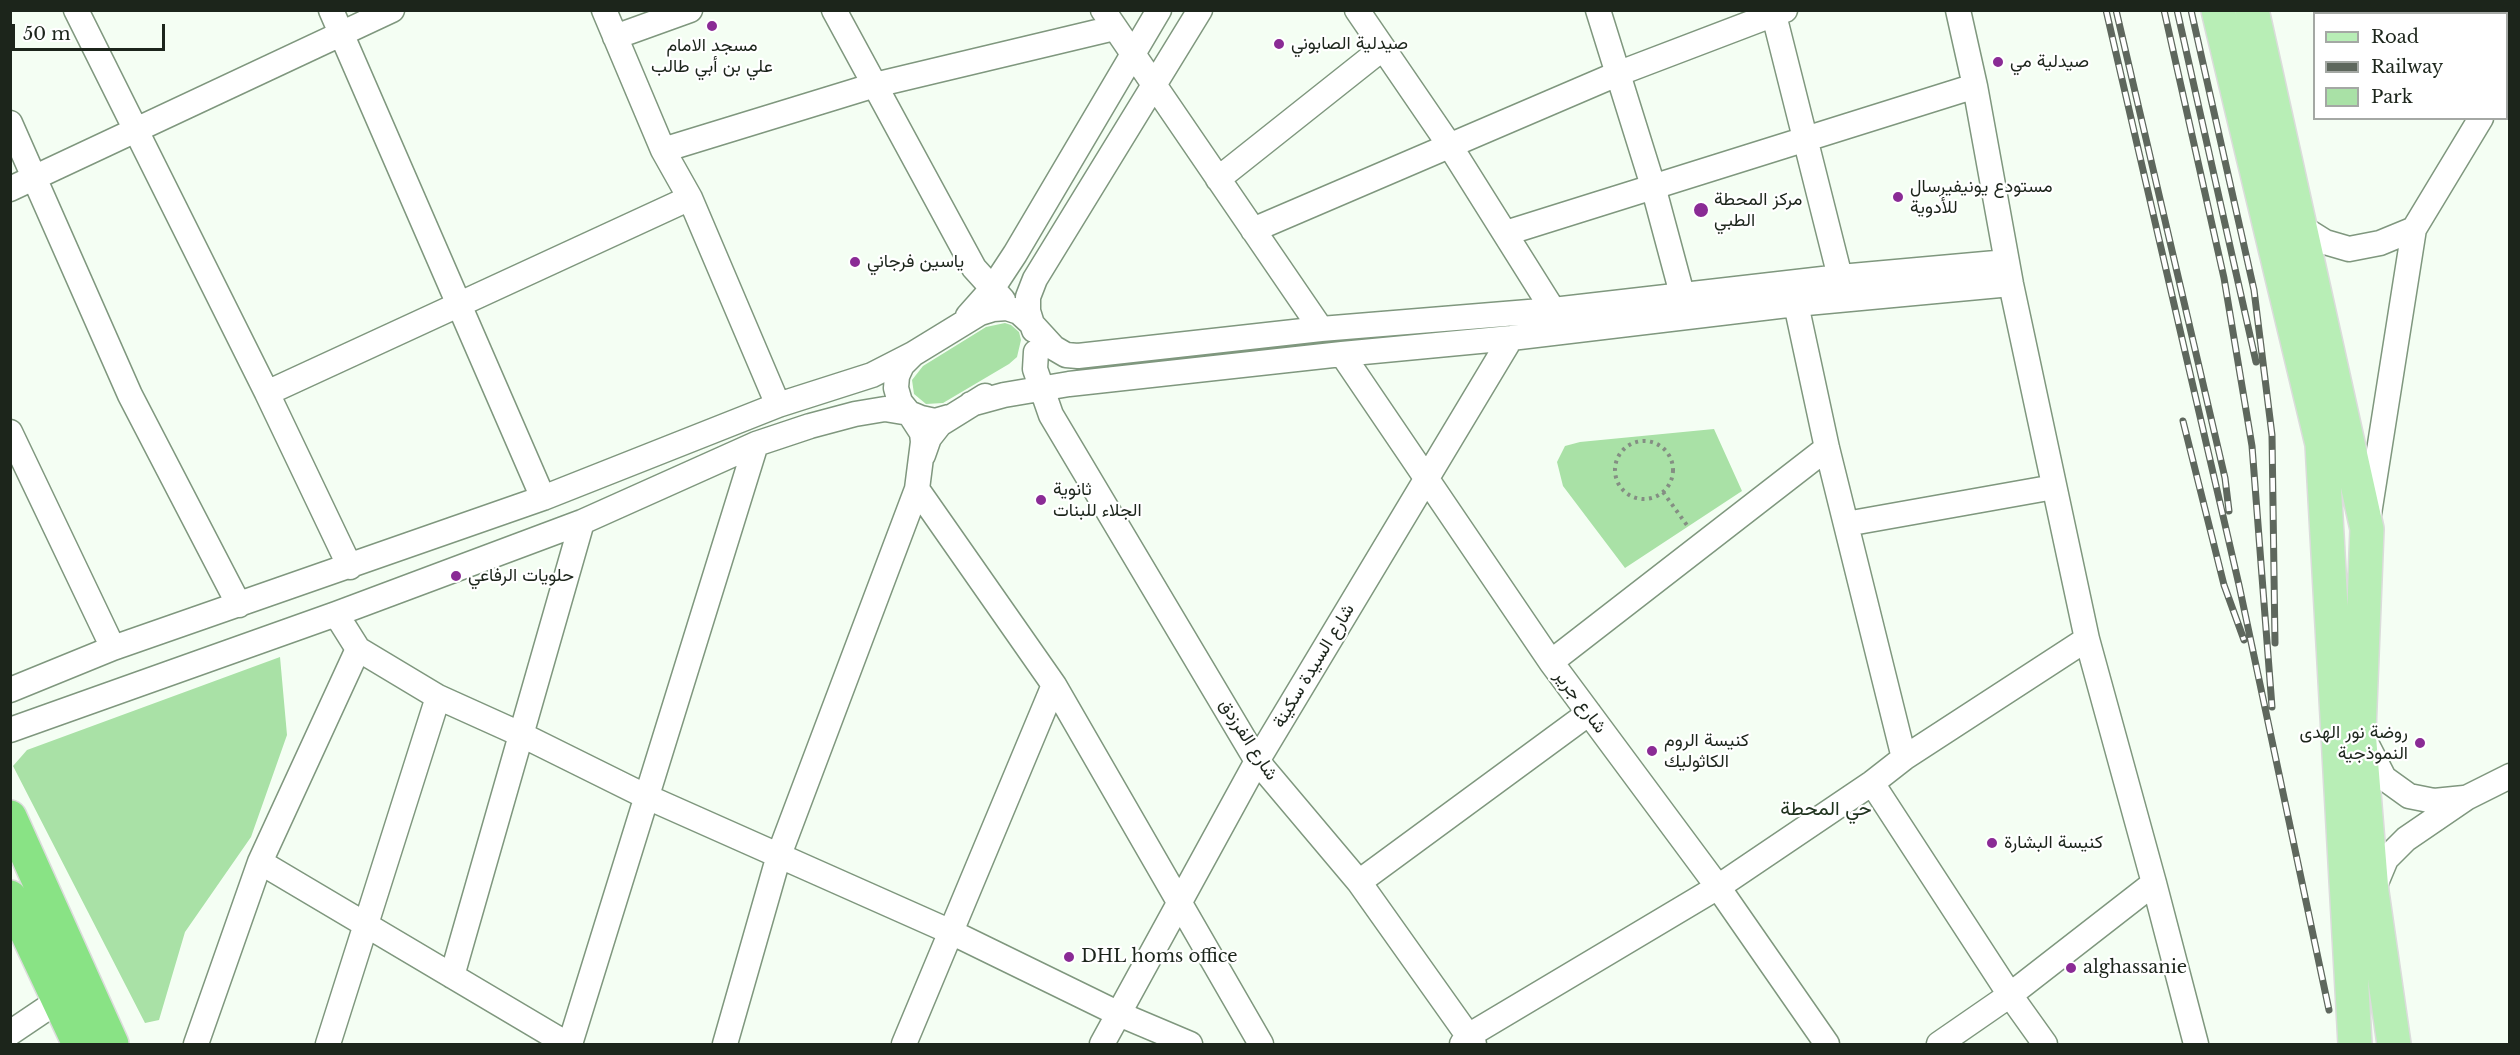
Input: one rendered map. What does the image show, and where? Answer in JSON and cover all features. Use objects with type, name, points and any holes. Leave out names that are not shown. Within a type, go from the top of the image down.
[{"type":"highway","points":[[10,817],[112,1044]]},
{"type":"highway","points":[[10,897],[79,1044]]},
{"type":"main road","points":[[2218,10],[2322,444],[2355,1044]]},
{"type":"main road","points":[[2252,10],[2367,528],[2359,731],[2372,892],[2394,1044]]},
{"type":"street","points":[[76,10],[267,393],[350,567]]},
{"type":"street","points":[[331,10],[543,498]]},
{"type":"street","points":[[10,189],[392,10]]},
{"type":"street","points":[[604,10],[663,150],[690,198],[778,405]]},
{"type":"street","points":[[615,37],[690,10]]},
{"type":"street","points":[[834,10],[974,268],[992,289],[1026,318],[1054,348],[1066,355],[1078,356],[1320,329],[1552,310],[1840,277],[2009,273]]},
{"type":"street","points":[[962,322],[992,289],[1015,254],[1159,10]]},
{"type":"street","points":[[1026,318],[1028,297],[1035,279],[1200,10]]},
{"type":"street","points":[[1357,10],[1450,146],[1552,310]]},
{"type":"street","points":[[1598,10],[1653,186],[1682,294]]},
{"type":"street","points":[[1958,10],[1975,86],[2009,273],[2087,639],[2196,1044]]},
{"type":"street","points":[[1253,230],[1617,74],[1779,13],[1804,140],[1840,277]]},
{"type":"street","points":[[663,150],[1108,19],[1320,329]]},
{"type":"street","points":[[1218,179],[1383,48]]},
{"type":"street","points":[[1506,233],[1975,86]]},
{"type":"street","points":[[2367,528],[2414,229],[2480,120]]},
{"type":"street","points":[[10,123],[36,177],[130,395],[239,605]]},
{"type":"street","points":[[267,393],[690,198]]},
{"type":"street","points":[[2301,228],[2325,242],[2349,249],[2380,243],[2414,229]]},
{"type":"street","points":[[962,322],[976,296],[977,281],[974,268]]},
{"type":"street","points":[[971,404],[1040,388],[1342,354],[1511,338],[1796,304],[2009,273]]},
{"type":"street","points":[[1796,304],[1827,448],[1904,758]]},
{"type":"street","points":[[10,690],[113,648],[543,498],[778,405],[872,375],[913,354],[962,322],[993,309],[1006,308],[1026,318],[1037,338],[1035,369],[1051,415]]},
{"type":"street","name":"شارع السيدة سكينة","points":[[1102,1044],[1257,761],[1511,338]]},
{"type":"street","points":[[922,457],[935,429],[949,417],[1018,377],[1029,366],[1036,352]]},
{"type":"street","points":[[725,1044],[779,855],[917,489],[922,457],[922,433],[900,402],[897,382],[902,364],[913,354]]},
{"type":"street","name":"شارع جرير","points":[[1342,354],[1551,662],[1718,887],[1827,1044]]},
{"type":"street","points":[[1004,395],[1021,395],[1038,402],[1051,415]]},
{"type":"street","points":[[10,730],[336,614],[582,522],[756,444],[810,426],[885,409],[935,421],[949,417]]},
{"type":"street","name":"شارع الفرزدق","points":[[1051,415],[1257,761],[1359,882],[1468,1042]]},
{"type":"street","points":[[10,432],[113,648]]},
{"type":"street","points":[[260,862],[568,1044],[756,444]]},
{"type":"street","points":[[1551,662],[1827,448]]},
{"type":"street","points":[[1846,524],[2054,487]]},
{"type":"street","points":[[917,489],[1054,685],[1261,1044]]},
{"type":"street","points":[[452,976],[582,522]]},
{"type":"street","points":[[336,614],[358,649],[438,697],[520,734],[645,796],[951,932],[1119,1014],[1190,1044]]},
{"type":"street","points":[[1468,1042],[1718,887],[1872,783],[1904,758],[2087,639]]},
{"type":"street","points":[[196,1044],[260,862],[358,649]]},
{"type":"street","points":[[904,1044],[1054,685]]},
{"type":"street","points":[[328,1044],[438,697]]},
{"type":"street","points":[[1359,882],[1588,713]]},
{"type":"street","points":[[2359,731],[2384,778],[2409,796],[2434,801],[2466,798]]},
{"type":"street","points":[[2372,892],[2386,860],[2406,839],[2466,798],[2510,776]]},
{"type":"street","points":[[1872,783],[2045,1044]]},
{"type":"street","points":[[1939,1044],[2010,994],[2154,883]]},
{"type":"street","points":[[10,1033],[59,1000]]},
{"type":"path","points":[[1642,440],[1652,441],[1668,453],[1674,471],[1672,481],[1663,492],[1649,499],[1640,499],[1623,490],[1617,482],[1615,463],[1625,447],[1642,440]]},
{"type":"path","points":[[1663,492],[1702,545]]},
{"type":"green space","points":[[1005,323],[1019,332],[1021,340],[1017,357],[1009,364],[943,403],[926,404],[914,394],[912,380],[923,366],[986,327]]},
{"type":"green space","points":[[1714,429],[1742,491],[1625,568],[1563,486],[1557,462],[1565,446],[1580,442]]},
{"type":"green space","points":[[280,657],[287,735],[251,837],[185,932],[159,1020],[145,1023],[13,766],[27,750]]},
{"type":"railway","points":[[2106,10],[2239,585],[2329,1010]]},
{"type":"railway","points":[[2116,10],[2225,478],[2229,511]]},
{"type":"railway","points":[[2164,10],[2224,278],[2252,446],[2272,707]]},
{"type":"railway","points":[[2177,10],[2256,362]]},
{"type":"railway","points":[[2191,10],[2254,290],[2272,435],[2275,643]]},
{"type":"railway","points":[[2183,421],[2224,585],[2244,640]]},
{"type":"place","name":"مسجد الامام علي بن أبي طالب","points":[[712,26]]},
{"type":"place","name":"صيدلية الصابوني","points":[[1279,44]]},
{"type":"place","name":"صيدلية مي","points":[[1998,62]]},
{"type":"place","name":"مستودع يونيفيرسال للأدوية","points":[[1898,197]]},
{"type":"place","name":"مركز المحطة الطبي","points":[[1701,210]]},
{"type":"place","name":"ياسين فرجاني","points":[[855,262]]},
{"type":"place","name":"ثانوية الجلاء للبنات","points":[[1041,500]]},
{"type":"place","name":"حلويات الرفاعي","points":[[456,576]]},
{"type":"place","name":"روضة نور الهدى النموذجية","points":[[2420,743]]},
{"type":"place","name":"كنيسة الروم الكاثوليك","points":[[1652,751]]},
{"type":"place","name":"كنيسة البشارة","points":[[1992,843]]},
{"type":"place","name":"DHL homs office","points":[[1069,957]]},
{"type":"place","name":"alghassanie","points":[[2071,968]]},
{"type":"district","name":"حي المحطة","points":[[1826,809]]}]
